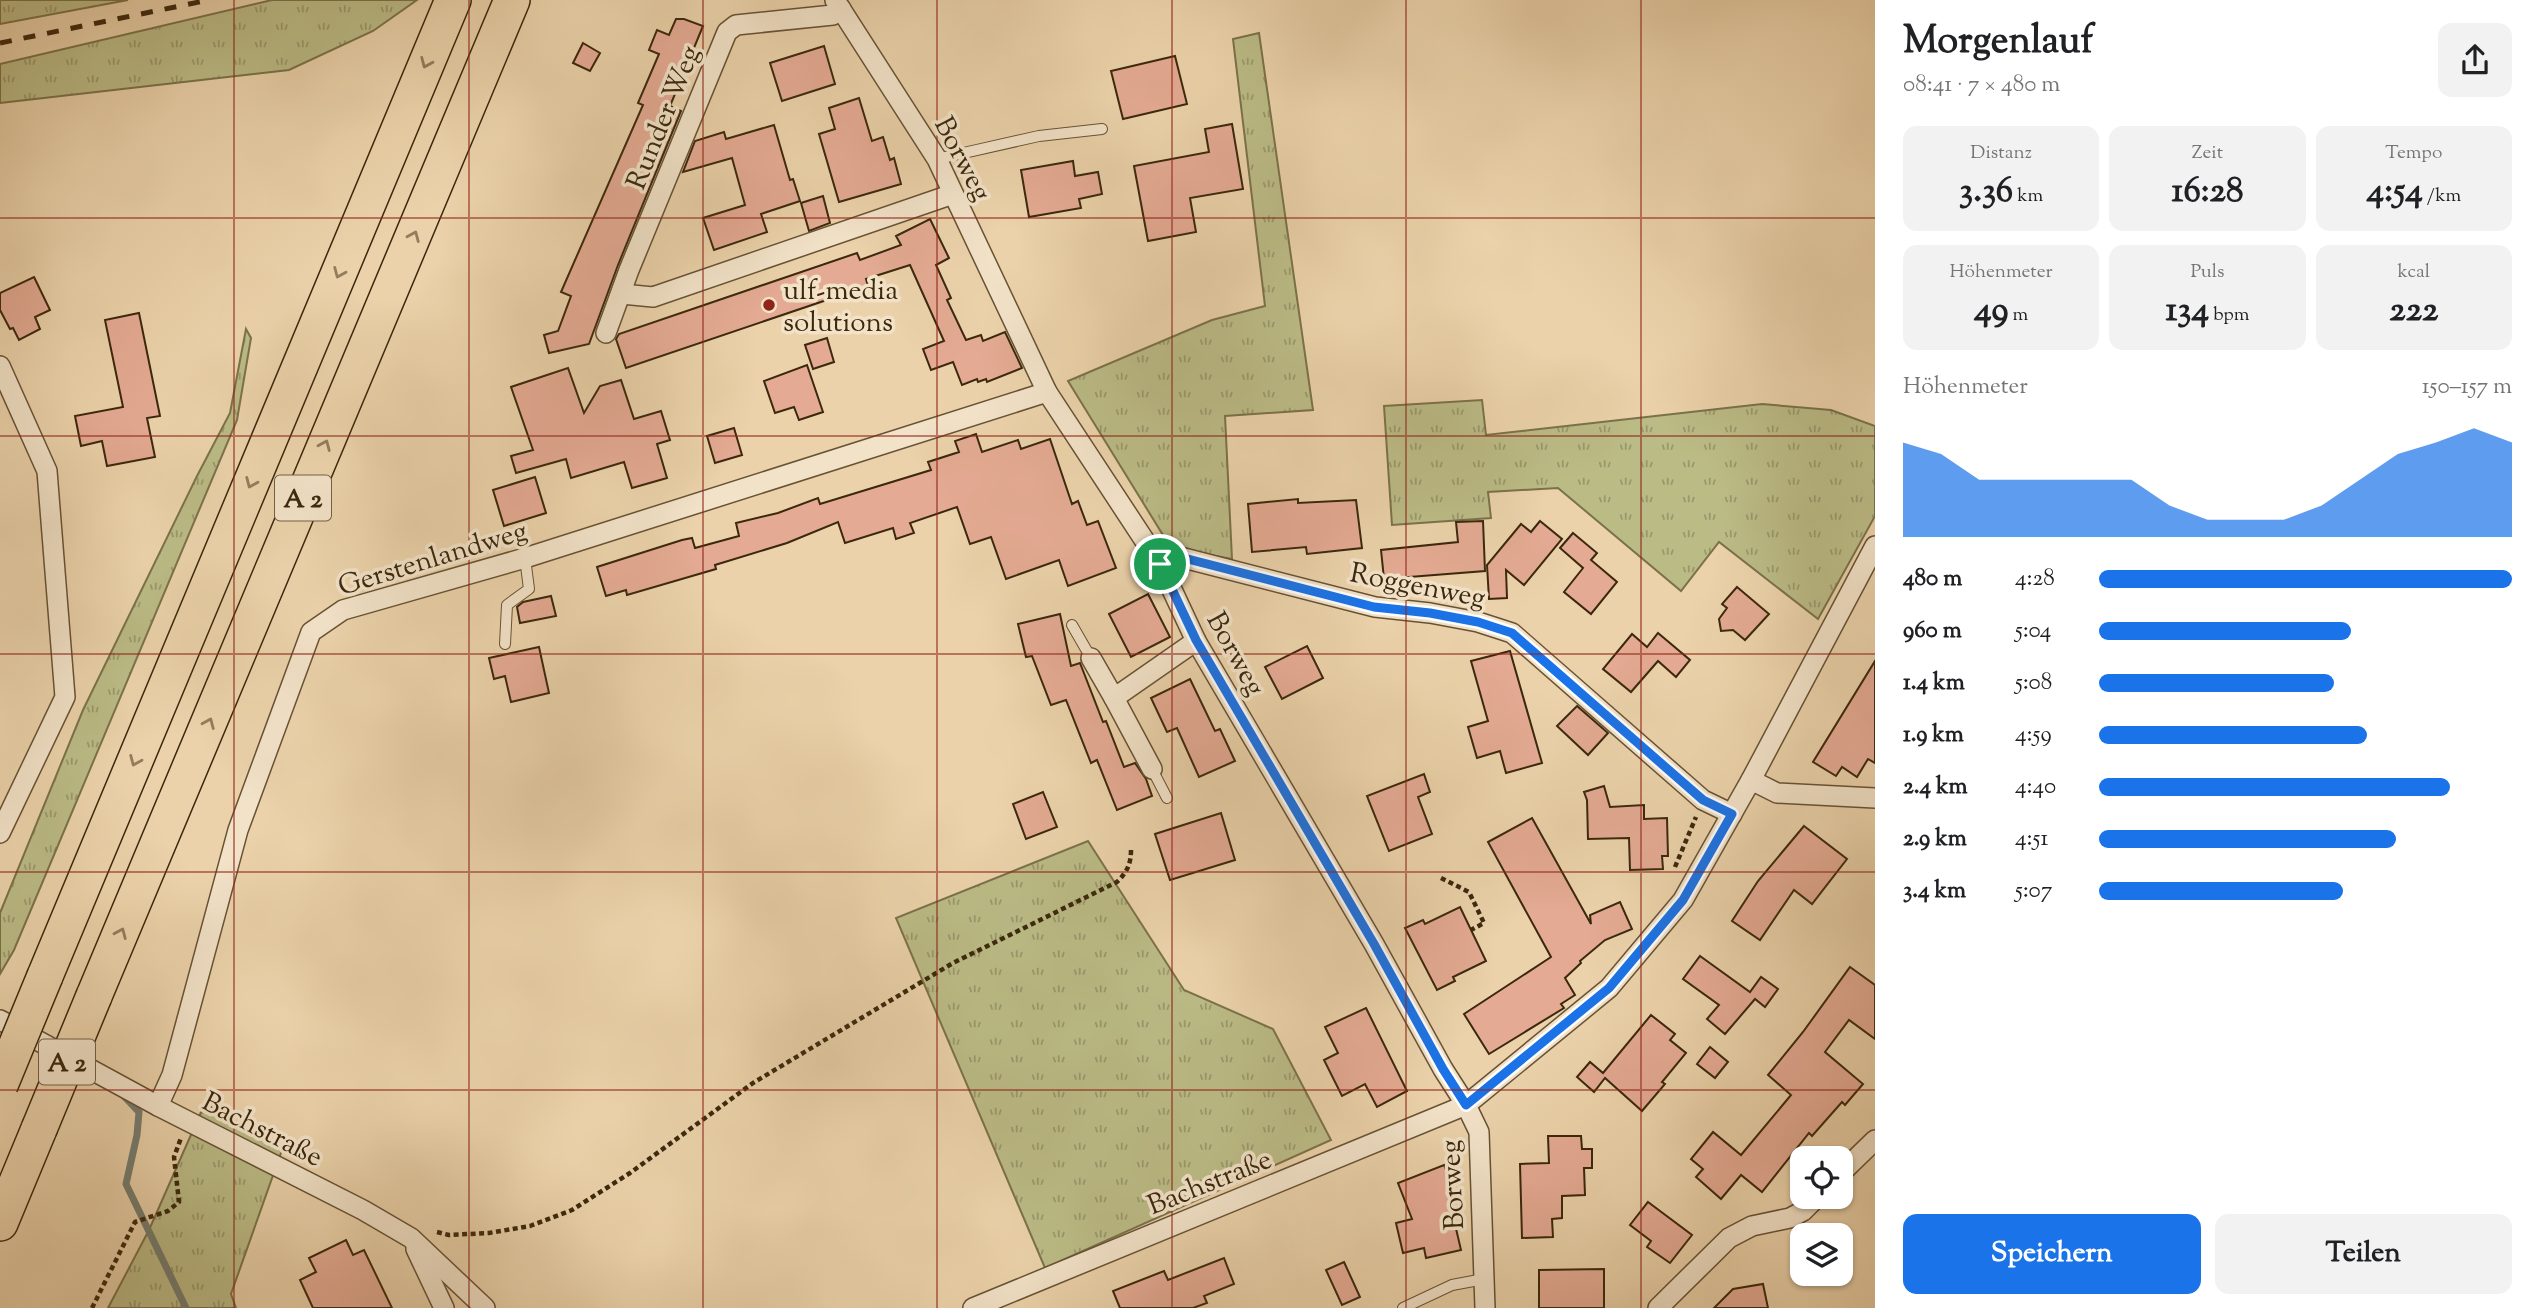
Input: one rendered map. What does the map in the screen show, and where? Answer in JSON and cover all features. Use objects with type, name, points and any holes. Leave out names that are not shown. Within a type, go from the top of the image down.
[{"type":"highway","name":"A 2","points":[[0,1086],[453,0]]},
{"type":"highway","name":"A 2","points":[[0,1223],[512,0]]},
{"type":"street","name":"Borweg","points":[[838,4],[937,159],[1047,392],[1160,564],[1196,640],[1466,1105],[1479,1132],[1485,1308]]},
{"type":"street","name":"Runder Weg","points":[[606,333],[629,270],[727,32],[736,24],[833,15],[838,4]]},
{"type":"street","points":[[622,294],[653,297],[953,194]]},
{"type":"street","points":[[0,366],[47,471],[65,697],[0,833]]},
{"type":"street","name":"Gerstenlandweg","points":[[158,1105],[172,1075],[238,830],[311,632],[343,610],[525,558],[1047,392]]},
{"type":"street","name":"Bachstraße","points":[[973,1308],[1466,1105],[1609,988],[1683,900],[1751,780],[1875,547]]},
{"type":"street","name":"Roggenweg","points":[[1160,564],[1176,556],[1374,607],[1454,617],[1512,633],[1703,800],[1732,814]]},
{"type":"street","points":[[1114,698],[1196,640]]},
{"type":"street","points":[[1091,658],[1152,769]]},
{"type":"street","points":[[1751,780],[1777,793],[1875,799]]},
{"type":"street","name":"Bachstraße","points":[[0,1020],[188,1121],[363,1210],[419,1234],[485,1308]]},
{"type":"street","points":[[1853,1161],[1875,1140]]},
{"type":"street","points":[[1658,1308],[1729,1238],[1752,1226],[1790,1218],[1805,1209]]},
{"type":"street","points":[[419,1234],[444,1308]]},
{"type":"lane","points":[[937,159],[1040,136],[1102,129]]},
{"type":"lane","points":[[505,644],[507,605],[529,589],[525,558]]},
{"type":"lane","points":[[1072,625],[1091,658]]},
{"type":"lane","points":[[1152,769],[1167,799]]},
{"type":"lane","points":[[1403,1308],[1452,1285],[1484,1279]]},
{"type":"path","points":[[1674,871],[1703,800]]},
{"type":"path","points":[[419,1234],[489,1233],[530,1226],[572,1210],[631,1173],[753,1083],[953,963],[1117,882],[1125,874],[1131,861],[1130,850]]},
{"type":"path","points":[[1441,878],[1468,892],[1484,923],[1471,930]]},
{"type":"path","points":[[92,1308],[135,1222],[168,1211],[179,1202],[173,1157],[188,1121]]},
{"type":"green space","points":[[0,0],[128,0],[0,24]]},
{"type":"green space","points":[[272,0],[417,0],[373,31],[289,70],[0,103],[0,64]]},
{"type":"green space","points":[[1259,33],[1313,410],[1225,416],[1232,559],[1171,548],[1068,381],[1212,320],[1265,306],[1233,39]]},
{"type":"green space","points":[[246,329],[251,338],[237,420],[14,950],[0,974],[0,913],[83,710],[230,413]]},
{"type":"green space","points":[[1482,400],[1486,435],[1762,404],[1831,410],[1875,426],[1875,516],[1818,619],[1719,542],[1681,591],[1558,488],[1488,492],[1491,518],[1392,525],[1384,406]]},
{"type":"green space","points":[[1088,841],[1184,990],[1273,1029],[1331,1140],[1045,1268],[896,918]]},
{"type":"green space","points":[[205,1103],[282,1150],[231,1294],[236,1308],[108,1308],[149,1230]]},
{"type":"building","points":[[676,19],[703,26],[670,106],[681,111],[589,344],[549,353],[544,335],[558,331],[571,296],[561,292],[643,105],[638,103],[659,54],[649,50],[657,30],[669,35]]},
{"type":"building","points":[[583,43],[600,53],[590,71],[573,63]]},
{"type":"building","points":[[824,46],[835,84],[782,101],[770,63]]},
{"type":"building","points":[[1175,56],[1187,104],[1123,119],[1111,71]]},
{"type":"building","points":[[859,98],[872,141],[883,137],[890,160],[894,158],[901,184],[839,202],[819,134],[835,129],[829,108]]},
{"type":"building","points":[[1232,124],[1243,189],[1190,198],[1196,232],[1148,241],[1134,166],[1209,152],[1205,129]]},
{"type":"building","points":[[774,125],[790,180],[793,179],[800,201],[761,214],[767,232],[714,250],[703,218],[745,205],[732,158],[683,172],[695,141],[724,132],[726,139]]},
{"type":"building","points":[[1073,161],[1075,176],[1098,172],[1102,194],[1079,199],[1081,208],[1029,217],[1021,170]]},
{"type":"building","points":[[823,196],[830,223],[809,231],[801,203]]},
{"type":"building","points":[[930,219],[949,258],[936,265],[951,298],[947,300],[966,340],[981,335],[983,341],[1005,332],[1022,368],[987,382],[986,379],[978,382],[977,379],[962,385],[953,362],[931,370],[923,349],[944,341],[910,265],[866,279],[868,286],[626,368],[616,339],[619,334],[857,253],[860,260],[901,245],[896,236]]},
{"type":"building","points":[[34,277],[50,310],[35,317],[40,329],[19,340],[0,310],[0,293]]},
{"type":"building","points":[[139,313],[160,416],[147,418],[155,457],[107,466],[102,441],[81,446],[75,416],[123,407],[105,320]]},
{"type":"building","points":[[827,338],[834,362],[813,369],[805,345]]},
{"type":"building","points":[[807,365],[823,412],[799,420],[794,407],[775,413],[764,381]]},
{"type":"building","points":[[568,368],[584,413],[600,386],[621,380],[634,419],[661,411],[670,440],[657,444],[667,478],[632,488],[624,462],[571,478],[566,459],[516,473],[511,456],[533,450],[511,387]]},
{"type":"building","points":[[734,428],[742,455],[715,463],[707,436]]},
{"type":"building","points":[[976,434],[982,452],[1018,440],[1021,449],[1050,439],[1072,504],[1078,501],[1087,525],[1098,521],[1116,568],[1068,586],[1059,560],[1006,579],[991,537],[970,544],[957,507],[910,523],[914,533],[896,539],[893,528],[845,543],[838,522],[787,543],[715,565],[716,569],[627,595],[626,590],[606,596],[597,567],[682,540],[692,538],[695,548],[739,536],[736,523],[778,513],[818,498],[820,504],[931,470],[928,462],[959,452],[955,441]]},
{"type":"building","points":[[535,477],[546,513],[504,526],[493,490]]},
{"type":"building","points":[[1298,499],[1298,503],[1356,500],[1362,548],[1307,554],[1306,547],[1252,552],[1248,504]]},
{"type":"building","points":[[1483,521],[1485,571],[1384,579],[1381,550],[1458,542],[1456,522]]},
{"type":"building","points":[[1540,521],[1562,539],[1524,585],[1506,570],[1507,598],[1489,599],[1487,565],[1521,524],[1531,532]]},
{"type":"building","points":[[1573,533],[1597,553],[1591,560],[1617,582],[1591,614],[1564,592],[1583,568],[1560,548]]},
{"type":"building","points":[[1737,587],[1769,614],[1745,640],[1733,630],[1721,631],[1719,619],[1727,608],[1722,604]]},
{"type":"building","points":[[1148,594],[1170,637],[1131,657],[1109,614]]},
{"type":"building","points":[[551,596],[556,616],[520,623],[517,607],[523,602]]},
{"type":"building","points":[[1060,614],[1071,666],[1080,663],[1124,767],[1135,763],[1146,779],[1152,796],[1117,810],[1097,760],[1091,763],[1066,700],[1051,705],[1032,656],[1026,657],[1018,624]]},
{"type":"building","points":[[1658,633],[1690,660],[1676,677],[1658,661],[1631,692],[1603,669],[1632,634],[1647,647]]},
{"type":"building","points":[[1307,646],[1323,678],[1282,699],[1265,667]]},
{"type":"building","points":[[539,647],[549,693],[511,702],[505,676],[494,679],[489,658]]},
{"type":"building","points":[[1510,651],[1542,763],[1506,773],[1500,751],[1477,758],[1468,727],[1488,721],[1471,661]]},
{"type":"building","points":[[1875,661],[1875,763],[1868,759],[1857,777],[1842,767],[1836,776],[1813,762]]},
{"type":"building","points":[[1190,679],[1215,731],[1220,729],[1235,761],[1199,777],[1177,728],[1167,732],[1151,698]]},
{"type":"building","points":[[1577,706],[1608,733],[1588,755],[1557,726]]},
{"type":"building","points":[[1424,774],[1430,792],[1418,797],[1432,834],[1389,851],[1367,796]]},
{"type":"building","points":[[1604,786],[1610,807],[1644,805],[1644,819],[1667,818],[1668,856],[1662,856],[1663,869],[1630,870],[1629,838],[1588,839],[1587,800],[1584,792]]},
{"type":"building","points":[[1043,792],[1057,827],[1026,839],[1013,804]]},
{"type":"building","points":[[1221,813],[1235,860],[1170,880],[1155,834]]},
{"type":"building","points":[[1532,818],[1591,924],[1590,915],[1620,902],[1632,929],[1605,940],[1565,978],[1575,995],[1561,1004],[1564,1008],[1489,1054],[1464,1014],[1551,957],[1488,842]]},
{"type":"building","points":[[1804,826],[1847,859],[1812,904],[1794,890],[1760,940],[1732,921],[1758,881]]},
{"type":"building","points":[[1460,907],[1486,961],[1453,977],[1455,981],[1437,990],[1405,928],[1423,920],[1425,924]]},
{"type":"building","points":[[1700,956],[1750,992],[1761,977],[1778,989],[1765,1007],[1755,999],[1725,1034],[1707,1019],[1719,1005],[1683,979]]},
{"type":"building","points":[[1850,967],[1875,985],[1875,1039],[1849,1020],[1825,1052],[1863,1084],[1845,1105],[1842,1102],[1812,1136],[1809,1133],[1799,1146],[1790,1146],[1790,1157],[1762,1192],[1741,1175],[1721,1199],[1696,1177],[1703,1169],[1691,1159],[1713,1132],[1741,1155],[1791,1095],[1768,1075]]},
{"type":"building","points":[[1366,1008],[1407,1091],[1377,1107],[1365,1084],[1342,1096],[1324,1060],[1338,1053],[1325,1027]]},
{"type":"building","points":[[1651,1015],[1675,1034],[1670,1040],[1686,1053],[1642,1111],[1605,1078],[1594,1092],[1577,1077],[1590,1062],[1603,1073]]},
{"type":"building","points":[[1710,1047],[1728,1062],[1715,1078],[1697,1064]]},
{"type":"building","points":[[1548,1136],[1581,1136],[1582,1149],[1592,1149],[1592,1168],[1584,1168],[1585,1195],[1562,1196],[1562,1218],[1552,1219],[1553,1237],[1522,1238],[1520,1164],[1549,1163]]},
{"type":"building","points":[[1444,1165],[1453,1188],[1447,1190],[1461,1250],[1426,1258],[1424,1248],[1403,1253],[1396,1223],[1412,1219],[1398,1183]]},
{"type":"building","points":[[1648,1202],[1692,1235],[1670,1263],[1647,1247],[1651,1241],[1630,1225]]},
{"type":"building","points":[[346,1240],[353,1255],[364,1250],[392,1308],[313,1308],[300,1280],[316,1272],[309,1258]]},
{"type":"building","points":[[1224,1258],[1234,1284],[1204,1296],[1207,1303],[1193,1308],[1120,1308],[1113,1291],[1164,1271],[1168,1280]]},
{"type":"building","points":[[1344,1262],[1360,1297],[1342,1305],[1326,1270]]},
{"type":"building","points":[[1604,1269],[1604,1308],[1539,1308],[1539,1270]]},
{"type":"building","points":[[1763,1284],[1768,1308],[1714,1308],[1733,1289]]},
{"type":"waterway","points":[[123,1095],[139,1112],[137,1135],[126,1184],[186,1308]]},
{"type":"railway","points":[[0,43],[209,0]]},
{"type":"place","name":"ulf-media solutions","points":[[769,305]]},
{"type":"route","points":[[1176,556],[1374,607],[1478,622],[1512,633],[1703,800],[1732,814],[1683,900],[1609,988],[1466,1105],[1196,640],[1160,564],[1176,556]]}]
